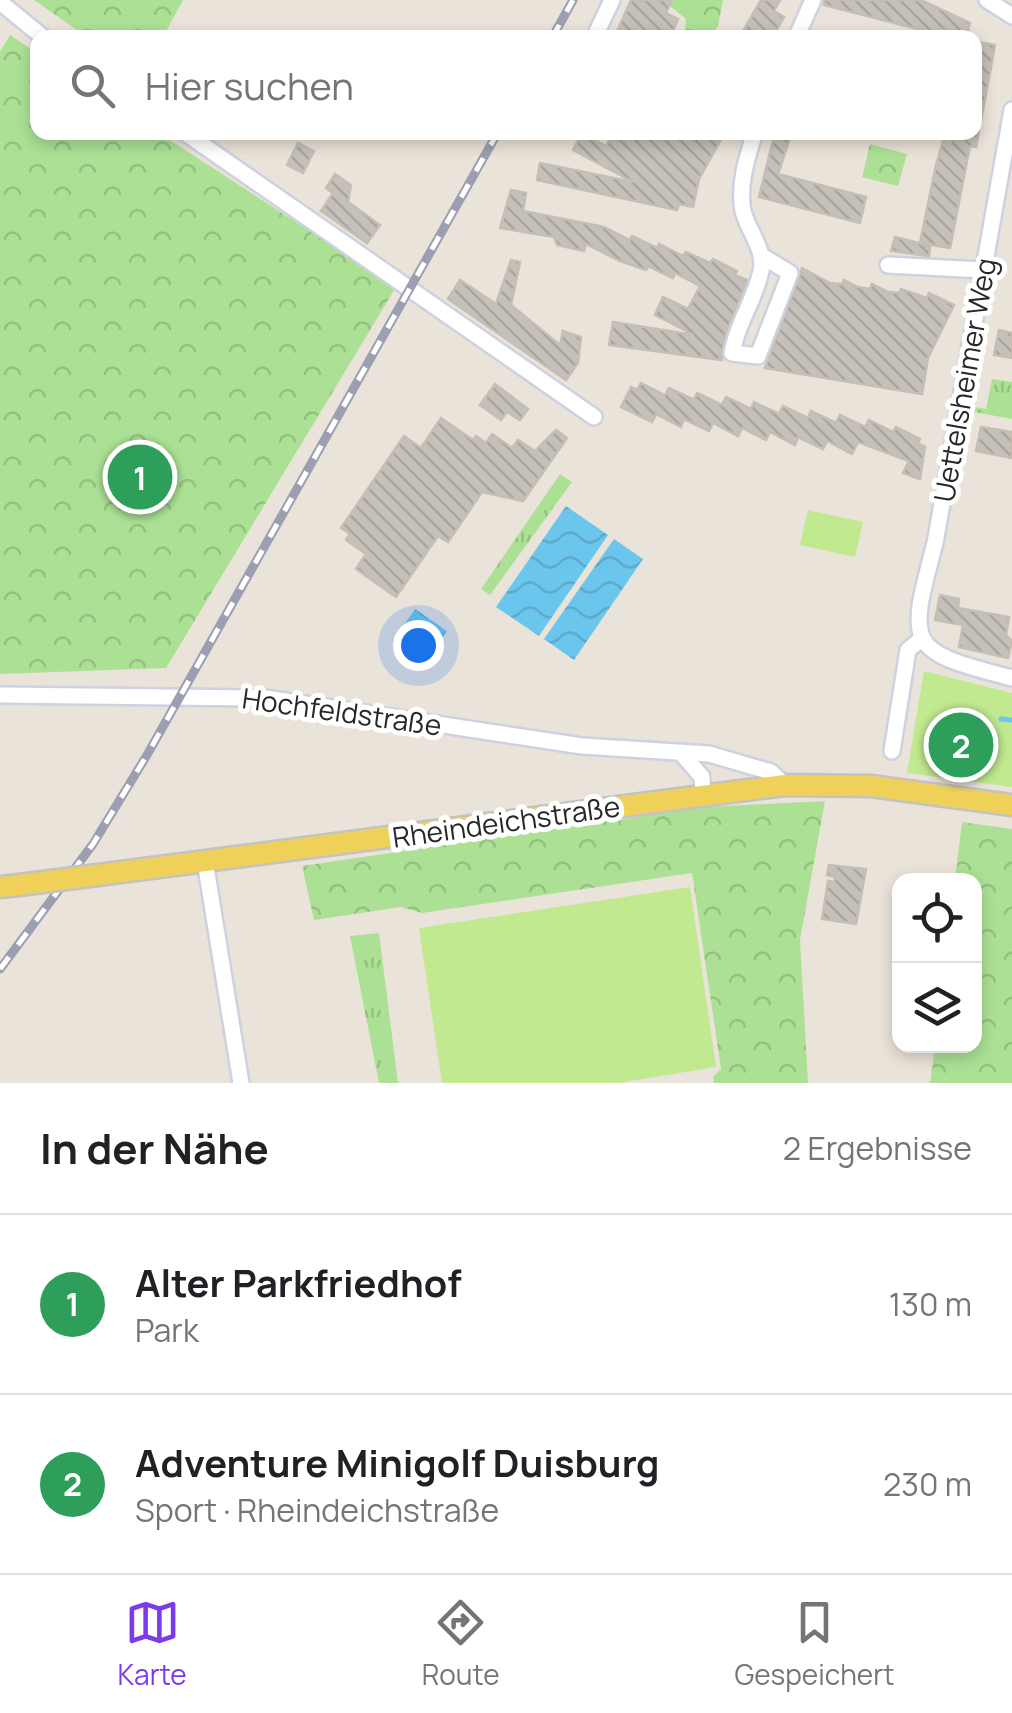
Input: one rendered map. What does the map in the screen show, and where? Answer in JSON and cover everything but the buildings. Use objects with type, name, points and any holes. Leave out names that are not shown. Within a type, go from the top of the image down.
[{"type":"main road","name":"Rheindeichstraße","points":[[10,886],[785,785],[871,786],[1012,805]]},
{"type":"street","points":[[598,30],[612,0]]},
{"type":"street","points":[[800,30],[813,0]]},
{"type":"street","points":[[987,0],[1012,16]]},
{"type":"street","points":[[0,2],[34,30]]},
{"type":"street","name":"Uettelsheimer Weg","points":[[892,751],[908,650],[923,644],[918,606],[935,543],[1012,110]]},
{"type":"street","points":[[202,140],[594,417]]},
{"type":"street","points":[[754,140],[742,202],[762,256],[762,271],[736,327],[732,354],[758,356],[790,274],[762,256]]},
{"type":"street","points":[[888,265],[982,270]]},
{"type":"street","points":[[923,644],[941,659],[1012,678]]},
{"type":"street","name":"Hochfeldstraße","points":[[0,695],[264,698],[582,746],[710,754],[770,772],[785,785]]},
{"type":"street","points":[[682,754],[702,778],[703,794]]},
{"type":"street","points":[[205,861],[241,1083]]},
{"type":"green space","points":[[34,0],[183,0],[167,30],[77,30]]},
{"type":"green space","points":[[672,0],[723,0],[715,30],[685,30],[686,19],[670,6]]},
{"type":"green space","points":[[10,35],[30,48],[30,140],[170,140],[396,287],[166,668],[0,674],[0,52]]},
{"type":"green space","points":[[870,144],[907,154],[898,186],[862,177]]},
{"type":"green space","points":[[992,379],[1012,382],[1012,419],[974,412],[975,407],[986,409]]},
{"type":"green space","points":[[560,474],[572,482],[490,595],[481,589]]},
{"type":"green space","points":[[808,510],[863,522],[855,557],[800,545]]},
{"type":"green space","points":[[924,671],[1012,693],[1012,787],[907,773]]},
{"type":"green space","points":[[825,801],[800,940],[808,1083],[714,1083],[713,1077],[721,1069],[692,873],[422,913],[401,907],[314,920],[302,866],[706,807]]},
{"type":"green space","points":[[962,822],[1012,829],[1012,1083],[930,1083],[934,1053],[982,1053],[982,873],[956,873]]},
{"type":"green space","points":[[690,887],[716,1067],[618,1083],[442,1083],[419,928]]},
{"type":"green space","points":[[379,933],[398,1083],[379,1083],[350,936]]},
{"type":"water","points":[[566,506],[608,535],[539,636],[496,607]]},
{"type":"water","points":[[614,539],[643,559],[574,660],[544,639]]},
{"type":"water","points":[[415,609],[447,631],[425,663],[393,641]]},
{"type":"waterway","points":[[1001,719],[1012,720]]},
{"type":"railway","points":[[556,30],[573,0]]},
{"type":"railway","points":[[0,969],[93,844],[147,755],[493,140]]},
{"type":"place","name":"Alter Parkfriedhof","points":[[140,477]]},
{"type":"place","name":"Adventure Minigolf Duisburg","points":[[961,745]]}]
